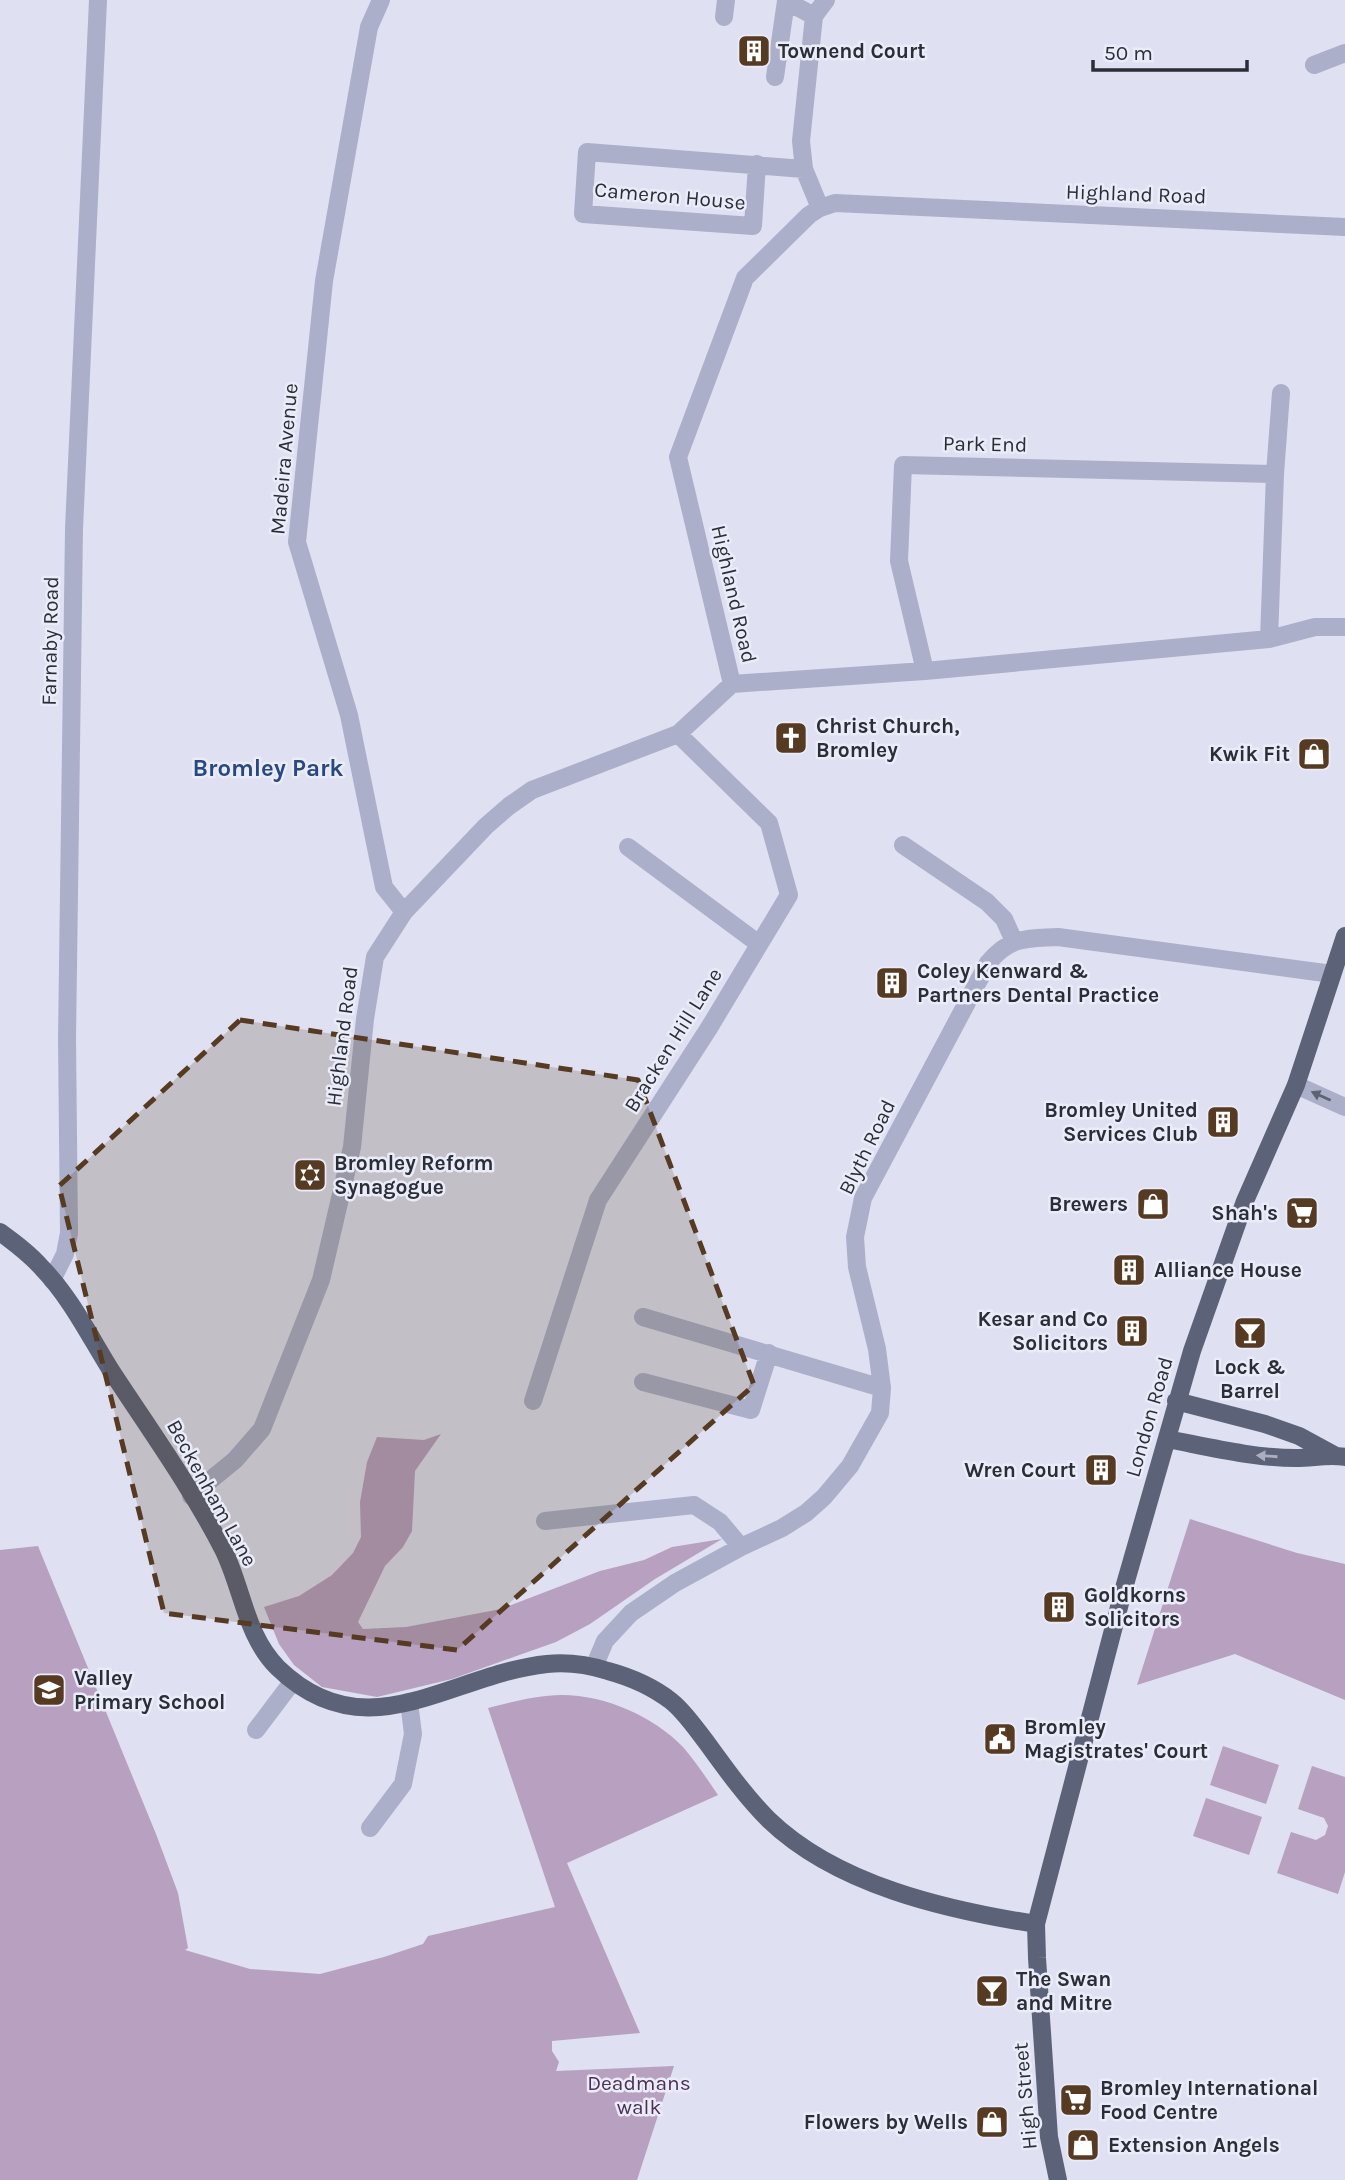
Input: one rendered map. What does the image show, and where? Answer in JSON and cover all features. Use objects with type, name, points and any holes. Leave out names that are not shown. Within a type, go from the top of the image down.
[{"type":"main road","name":"London Road","points":[[1037,1924],[1124,1588],[1176,1401],[1245,1201],[1296,1085],[1345,936]]},
{"type":"main road","name":"Beckenham Lane","points":[[0,1232],[22,1249],[52,1280],[146,1422],[226,1557],[256,1638],[270,1659],[293,1681],[317,1697],[341,1704],[376,1707],[409,1702],[536,1665],[564,1663],[594,1667],[629,1678],[669,1699],[688,1719],[760,1811],[788,1837],[825,1861],[903,1894],[990,1917],[1037,1924]]},
{"type":"main road","points":[[1176,1401],[1265,1423],[1340,1456]]},
{"type":"main road","points":[[1167,1439],[1252,1455],[1296,1458],[1340,1456]]},
{"type":"main road","name":"High Street","points":[[1037,1924],[1049,2137],[1058,2180]]},
{"type":"street","name":"Farnaby Road","points":[[52,1280],[65,1254],[69,1233],[67,1039],[74,529],[99,0]]},
{"type":"street","name":"Madeira Avenue","points":[[381,0],[369,27],[324,281],[297,542],[349,715],[384,887],[404,912]]},
{"type":"street","points":[[820,208],[804,169],[802,141],[814,16],[826,0]]},
{"type":"street","points":[[775,77],[785,1],[814,16]]},
{"type":"street","points":[[1314,65],[1345,53]]},
{"type":"street","name":"Cameron House","points":[[757,163],[752,226],[583,214],[587,152],[757,163],[804,169]]},
{"type":"street","name":"Highland Road","points":[[191,1496],[235,1460],[261,1429],[321,1280],[352,1147],[365,1019],[375,957],[404,912],[486,826],[532,790],[678,734],[732,684],[678,457],[745,278],[808,215],[820,208],[848,202],[1345,227]]},
{"type":"street","points":[[1269,639],[1281,393]]},
{"type":"street","name":"Park End","points":[[925,671],[899,561],[903,465],[1275,474]]},
{"type":"street","points":[[732,684],[925,671],[1269,639],[1315,626],[1345,627]]},
{"type":"street","name":"Bracken Hill Lane","points":[[533,1401],[598,1199],[709,1028],[789,895],[769,823],[678,734]]},
{"type":"street","points":[[904,845],[987,902],[1004,919],[1014,941],[1058,937],[1332,974]]},
{"type":"street","points":[[628,847],[759,944]]},
{"type":"street","name":"Blyth Road","points":[[594,1667],[605,1641],[631,1613],[675,1583],[795,1520],[816,1505],[850,1466],[880,1413],[883,1388],[877,1349],[857,1267],[855,1237],[863,1198],[988,963],[1000,949],[1014,941]]},
{"type":"street","points":[[1296,1085],[1345,1107]]},
{"type":"street","points":[[643,1317],[883,1388]]},
{"type":"street","points":[[642,1382],[751,1410],[769,1353]]},
{"type":"street","points":[[545,1521],[694,1505],[720,1522],[741,1547]]},
{"type":"street","points":[[256,1730],[293,1681]]},
{"type":"street","points":[[370,1828],[403,1784],[414,1734],[409,1702]]},
{"type":"highlighted area","points":[[240,1020],[638,1080],[754,1385],[457,1650],[164,1613],[59,1186]]},
{"type":"green space","points":[[441,1434],[415,1471],[412,1531],[403,1547],[385,1566],[358,1622],[363,1629],[406,1627],[501,1609],[600,1571],[644,1560],[672,1547],[722,1539],[655,1579],[590,1624],[556,1642],[452,1679],[377,1697],[322,1687],[294,1665],[279,1644],[264,1607],[299,1596],[332,1575],[353,1553],[361,1537],[360,1502],[367,1462],[377,1437],[424,1440]]},
{"type":"green space","points":[[1190,1519],[1297,1553],[1345,1564],[1345,1700],[1235,1654],[1137,1685]]},
{"type":"green space","name":"Deadmans walk","points":[[38,1546],[178,1893],[188,1948],[185,1950],[250,1969],[320,1974],[423,1944],[428,1936],[555,1907],[488,1708],[553,1695],[595,1699],[643,1717],[683,1747],[718,1795],[567,1863],[640,2033],[552,2041],[552,2051],[559,2062],[556,2071],[674,2066],[637,2180],[0,2180],[0,1550]]},
{"type":"green space","points":[[1223,1746],[1279,1765],[1266,1804],[1210,1785]]},
{"type":"green space","points":[[1312,1766],[1345,1777],[1345,1872],[1338,1894],[1277,1873],[1291,1832],[1316,1840],[1325,1835],[1328,1826],[1324,1818],[1298,1809]]},
{"type":"green space","points":[[1206,1798],[1262,1817],[1249,1855],[1193,1836]]},
{"type":"place","name":"Townend Court","points":[[754,51]]},
{"type":"place","name":"Christ Church, Bromley","points":[[791,738]]},
{"type":"place","name":"Kwik Fit","points":[[1314,754]]},
{"type":"place","name":"Coley Kenward & Partners Dental Practice","points":[[892,983]]},
{"type":"place","name":"Bromley United Services Club","points":[[1223,1122]]},
{"type":"place","name":"Bromley Reform Synagogue","points":[[310,1175]]},
{"type":"place","name":"Brewers","points":[[1153,1204]]},
{"type":"place","name":"Shah's","points":[[1302,1213]]},
{"type":"place","name":"Alliance House","points":[[1129,1270]]},
{"type":"place","name":"Kesar and Co Solicitors","points":[[1132,1331]]},
{"type":"place","name":"Lock & Barrel","points":[[1250,1333]]},
{"type":"place","name":"Wren Court","points":[[1101,1470]]},
{"type":"place","name":"Goldkorns Solicitors","points":[[1059,1607]]},
{"type":"place","name":"Valley Primary School","points":[[49,1690]]},
{"type":"place","name":"Bromley Magistrates' Court","points":[[1000,1739]]},
{"type":"place","name":"The Swan and Mitre","points":[[992,1991]]},
{"type":"place","name":"Bromley International Food Centre","points":[[1076,2100]]},
{"type":"place","name":"Flowers by Wells","points":[[992,2122]]},
{"type":"place","name":"Extension Angels","points":[[1083,2145]]},
{"type":"district","name":"Bromley Park","points":[[268,768]]}]
